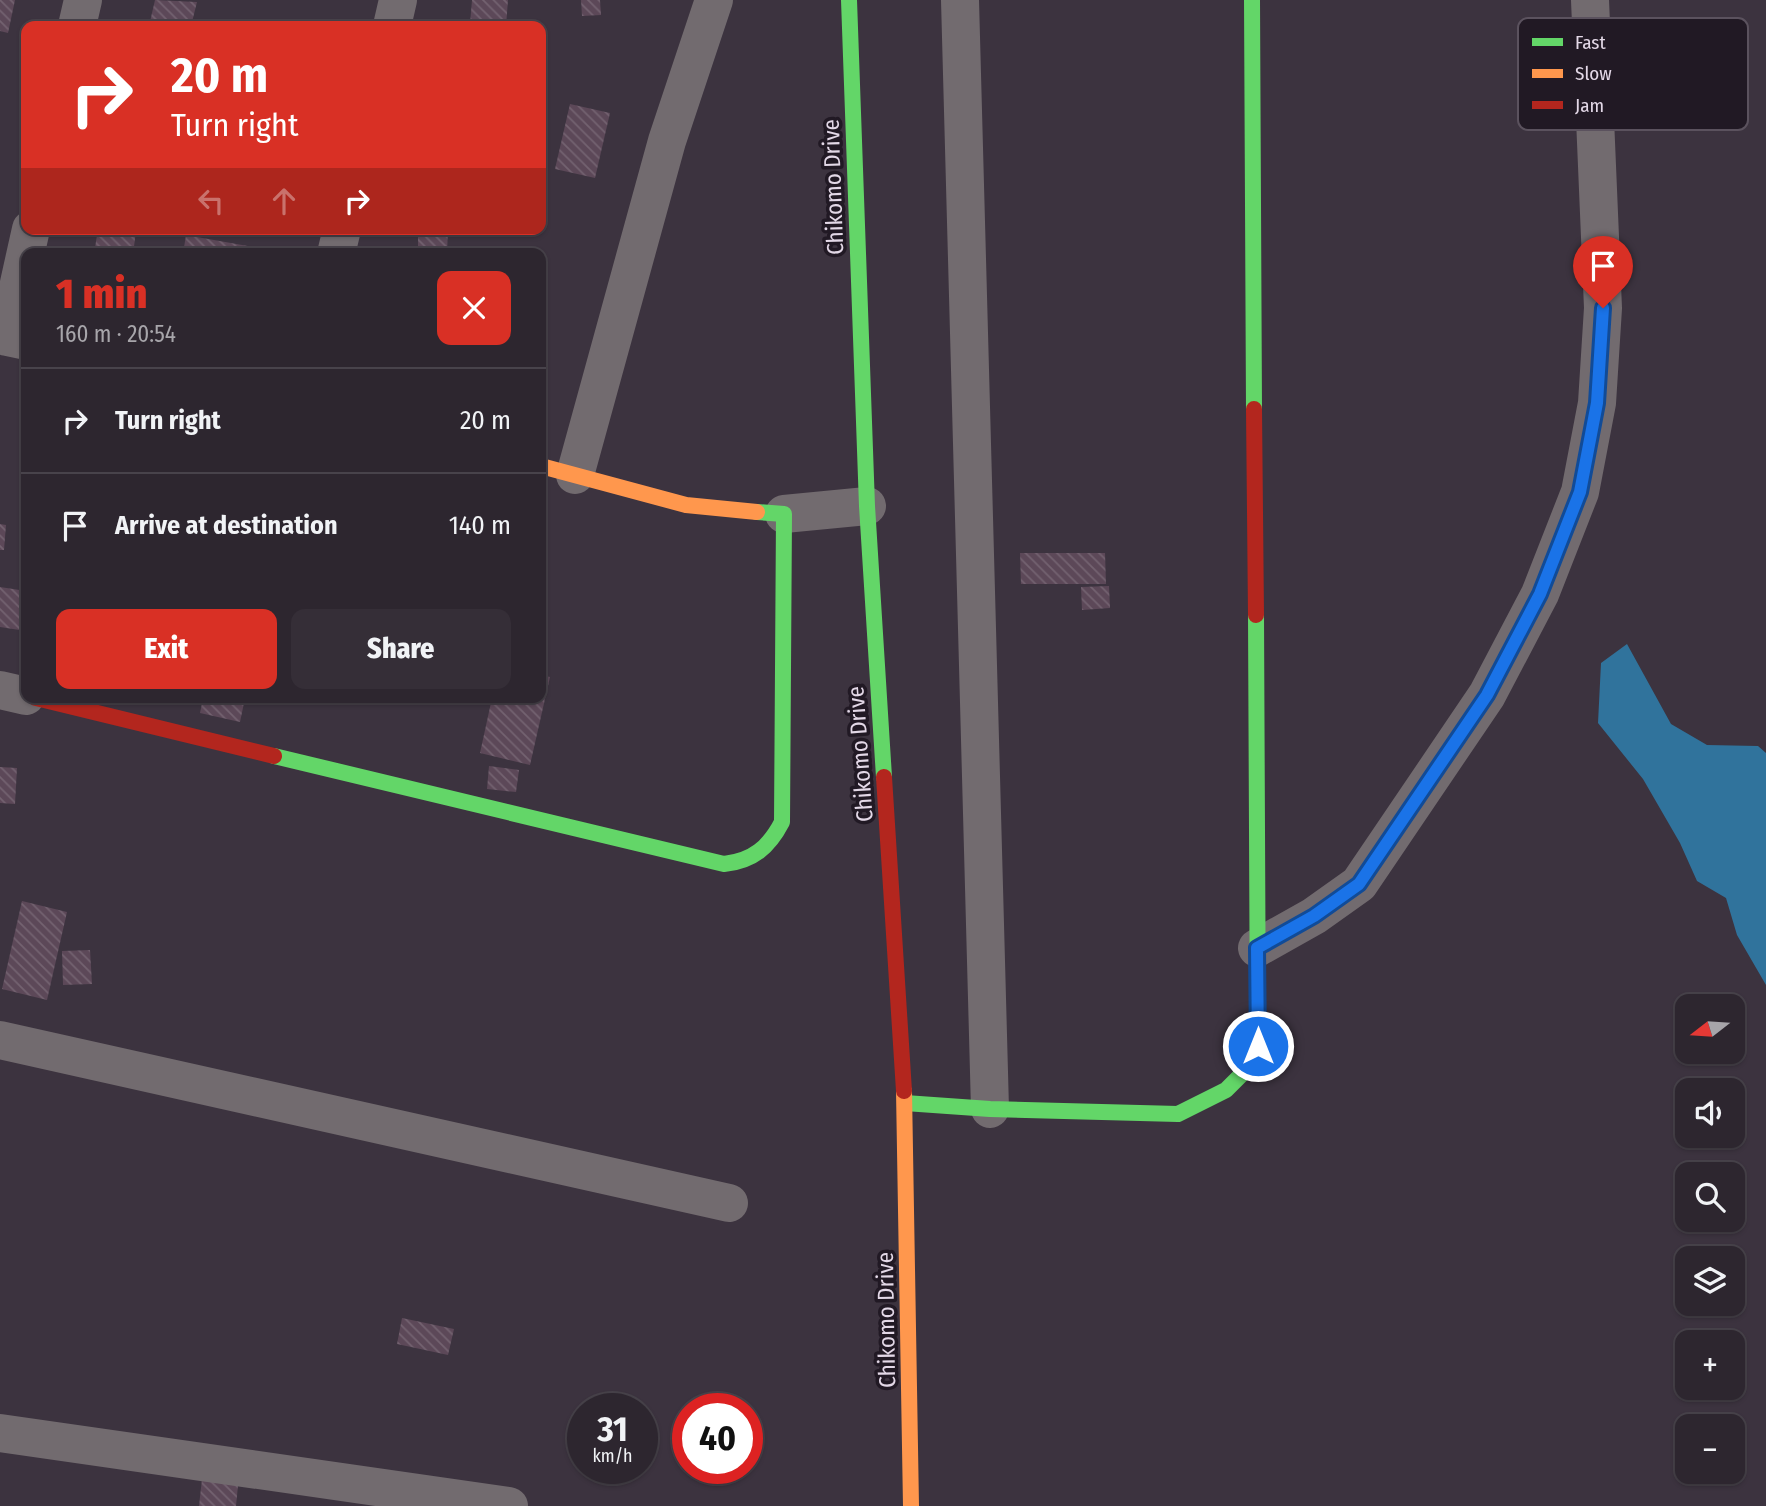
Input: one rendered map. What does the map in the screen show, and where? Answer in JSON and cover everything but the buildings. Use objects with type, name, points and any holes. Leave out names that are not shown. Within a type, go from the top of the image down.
[{"type":"street","points":[[79,21],[83,0]]},
{"type":"street","points":[[393,21],[398,0]]},
{"type":"street","points":[[714,0],[558,470],[686,505],[784,514],[867,506]]},
{"type":"street","name":"Chikomo Drive","points":[[849,0],[867,506],[905,1103],[911,1506]]},
{"type":"street","points":[[960,0],[990,1109]]},
{"type":"street","points":[[905,1103],[990,1109],[1178,1114],[1226,1090],[1245,1072],[1258,1046],[1252,0]]},
{"type":"street","points":[[1590,0],[1591,18]]},
{"type":"street","points":[[1257,948],[1314,916],[1359,884],[1487,695],[1540,594],[1580,492],[1597,403],[1603,308],[1595,130]]},
{"type":"street","points":[[8,344],[21,282]]},
{"type":"street","points":[[57,703],[724,864],[745,863],[774,840],[782,822],[784,514]]},
{"type":"street","points":[[0,690],[21,695]]},
{"type":"street","points":[[0,1040],[729,1203]]},
{"type":"street","points":[[0,1433],[509,1506]]},
{"type":"water","points":[[1627,644],[1671,724],[1707,745],[1758,746],[1766,753],[1766,985],[1737,935],[1726,898],[1697,881],[1680,843],[1643,779],[1598,723],[1601,663]]},
{"type":"traffic: fast","points":[[849,0],[867,506],[884,777]]},
{"type":"traffic: fast","points":[[1252,0],[1254,409]]},
{"type":"traffic: fast","points":[[274,756],[724,864],[752,856],[772,839],[782,822],[784,514],[757,512]]},
{"type":"traffic: fast","points":[[905,1103],[990,1109],[1178,1114],[1226,1090],[1245,1071],[1258,1046],[1256,615]]},
{"type":"traffic: slow","points":[[546,467],[686,505],[757,512]]},
{"type":"traffic: slow","points":[[904,1091],[911,1506]]},
{"type":"traffic: jam","points":[[1254,409],[1256,615]]},
{"type":"traffic: jam","points":[[57,703],[274,756]]},
{"type":"traffic: jam","points":[[884,777],[904,1091]]},
{"type":"route","points":[[1258,1046],[1257,948],[1314,916],[1359,884],[1487,695],[1540,594],[1580,492],[1597,403],[1603,308]]}]
